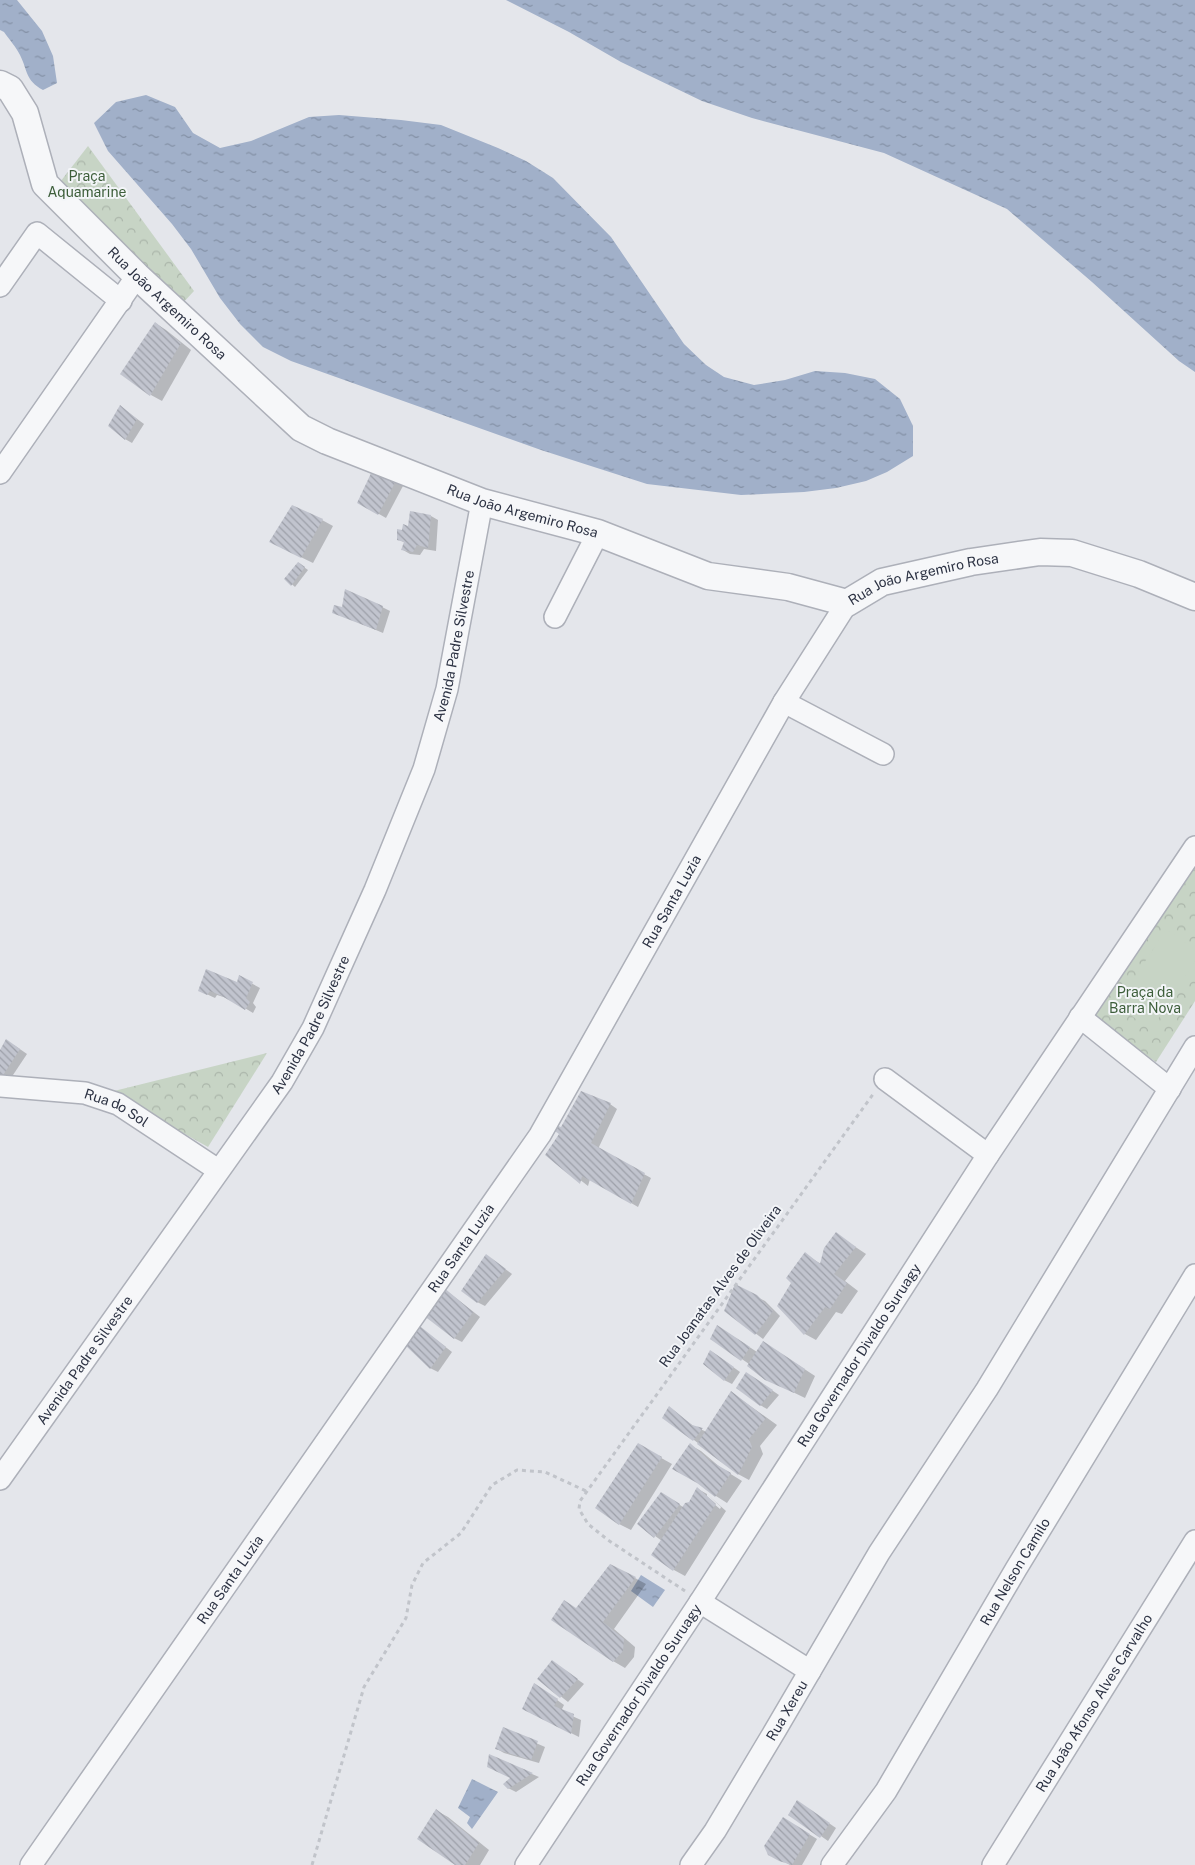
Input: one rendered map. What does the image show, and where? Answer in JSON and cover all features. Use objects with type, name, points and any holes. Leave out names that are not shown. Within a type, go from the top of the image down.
[{"type":"street","name":"Rua João Argemiro Rosa","points":[[0,84],[10,89],[25,113],[45,184],[137,276],[301,428],[326,442],[482,502],[598,533],[708,576],[788,587],[847,603],[882,582],[971,562],[1040,552],[1072,553],[1139,574],[1195,597]]},
{"type":"street","points":[[0,286],[37,233],[121,301]]},
{"type":"street","points":[[0,473],[137,276]]},
{"type":"street","name":"Avenida Padre Silvestre","points":[[0,1479],[282,1082],[313,1028],[375,890],[424,769],[447,689],[482,502]]},
{"type":"street","points":[[556,617],[598,533]]},
{"type":"street","name":"Rua Santa Luzia","points":[[31,1865],[540,1135],[784,702],[847,603]]},
{"type":"street","points":[[784,702],[883,754]]},
{"type":"street","name":"Rua Governador Divaldo Suruagy","points":[[526,1865],[700,1602],[988,1155],[1195,847]]},
{"type":"street","points":[[1080,1017],[1170,1089]]},
{"type":"street","name":"Rua Xereu","points":[[691,1865],[715,1831],[879,1553],[987,1389],[1195,1047]]},
{"type":"street","points":[[885,1079],[988,1155]]},
{"type":"street","name":"Rua do Sol","points":[[0,1086],[84,1093],[118,1104],[218,1170]]},
{"type":"street","name":"Rua Nelson Camilo","points":[[832,1865],[886,1791],[1016,1569],[1195,1275]]},
{"type":"street","name":"Rua João Afonso Alves Carvalho","points":[[993,1865],[1195,1541]]},
{"type":"street","points":[[700,1602],[810,1671]]},
{"type":"path","name":"Rua Joanatas Alves de Oliveira","points":[[700,1602],[608,1540],[588,1524],[580,1508],[580,1501],[885,1079]]},
{"type":"path","points":[[312,1865],[364,1687],[406,1618],[412,1585],[423,1563],[461,1533],[492,1485],[517,1470],[545,1472],[586,1491]]},
{"type":"green space","name":"Praça Aquamarine","points":[[88,146],[194,291],[181,305],[57,186]]},
{"type":"green space","name":"Praça da Barra Nova","points":[[1195,848],[1195,1001],[1156,1062],[1085,1013]]},
{"type":"green space","points":[[1166,929],[1195,950],[1195,961],[1151,1030],[1117,1005]]},
{"type":"green space","points":[[267,1053],[208,1147],[110,1092]]},
{"type":"water","points":[[0,0],[17,0],[42,31],[53,56],[57,83],[43,90],[30,79],[18,52],[4,32],[0,30]]},
{"type":"water","points":[[506,0],[1195,0],[1195,372],[1179,361],[1092,282],[1007,209],[884,153],[752,118],[702,101],[621,62],[569,32]]},
{"type":"water","points":[[146,95],[175,107],[193,133],[220,148],[251,141],[309,117],[339,115],[441,125],[526,161],[553,178],[611,237],[684,344],[706,365],[724,377],[754,385],[785,380],[815,371],[845,373],[875,379],[900,399],[913,426],[913,456],[887,472],[866,481],[836,488],[804,492],[741,495],[647,484],[541,450],[291,361],[263,347],[240,324],[220,298],[191,249],[172,224],[108,151],[94,123],[116,102]]},
{"type":"water","points":[[641,1575],[665,1590],[653,1607],[631,1591]]},
{"type":"water","points":[[472,1779],[498,1792],[472,1829],[467,1823],[470,1817],[458,1808]]},
{"type":"building","points":[[155,322],[181,343],[150,396],[120,374]]},
{"type":"building","points":[[120,405],[137,419],[125,440],[108,426]]},
{"type":"building","points":[[373,469],[397,479],[378,515],[357,503]]},
{"type":"building","points":[[292,505],[323,519],[301,558],[269,542]]},
{"type":"building","points":[[410,511],[431,515],[428,548],[417,545],[413,552],[401,550],[404,542],[397,540],[397,529],[402,530],[403,524],[408,526]]},
{"type":"building","points":[[298,562],[305,567],[291,586],[284,579]]},
{"type":"building","points":[[345,589],[383,606],[376,630],[332,613],[334,605],[342,607]]},
{"type":"building","points":[[206,969],[237,982],[239,975],[253,982],[246,998],[250,1002],[245,1010],[210,991],[207,995],[198,991]]},
{"type":"building","points":[[6,1039],[20,1049],[0,1080],[0,1050]]},
{"type":"building","points":[[581,1091],[611,1103],[591,1143],[645,1173],[631,1204],[582,1176],[580,1184],[545,1155],[559,1134],[552,1129],[553,1124],[561,1127]]},
{"type":"building","points":[[836,1232],[856,1247],[834,1274],[847,1283],[830,1309],[825,1307],[804,1335],[777,1306],[791,1283],[786,1278],[805,1252],[820,1264],[824,1248]]},
{"type":"building","points":[[486,1254],[506,1269],[477,1303],[461,1291]]},
{"type":"building","points":[[735,1284],[757,1295],[773,1311],[755,1335],[724,1311]]},
{"type":"building","points":[[443,1287],[473,1312],[454,1339],[423,1315]]},
{"type":"building","points":[[416,1323],[446,1347],[430,1369],[404,1344]]},
{"type":"building","points":[[717,1325],[750,1347],[741,1361],[710,1339]]},
{"type":"building","points":[[763,1341],[805,1369],[794,1393],[765,1380],[747,1366]]},
{"type":"building","points":[[710,1350],[734,1367],[724,1381],[703,1364]]},
{"type":"building","points":[[746,1372],[773,1390],[760,1406],[736,1388]]},
{"type":"building","points":[[731,1391],[766,1418],[749,1439],[752,1447],[738,1475],[697,1444]]},
{"type":"building","points":[[669,1406],[692,1425],[703,1428],[693,1441],[662,1418]]},
{"type":"building","points":[[638,1443],[662,1457],[619,1525],[595,1508]]},
{"type":"building","points":[[690,1443],[709,1460],[731,1473],[715,1497],[697,1483],[672,1469]]},
{"type":"building","points":[[697,1487],[716,1504],[673,1571],[651,1555],[685,1503],[689,1502]]},
{"type":"building","points":[[661,1492],[680,1504],[654,1538],[637,1524]]},
{"type":"building","points":[[610,1564],[636,1577],[603,1622],[624,1639],[623,1651],[613,1662],[551,1620],[564,1600],[576,1608]]},
{"type":"building","points":[[552,1660],[578,1679],[560,1698],[537,1679]]},
{"type":"building","points":[[534,1683],[558,1699],[554,1706],[574,1714],[571,1734],[522,1709]]},
{"type":"building","points":[[503,1727],[538,1741],[531,1760],[495,1749]]},
{"type":"building","points":[[489,1754],[533,1773],[508,1789],[503,1784],[510,1778],[487,1767]]},
{"type":"building","points":[[797,1800],[830,1823],[820,1838],[788,1815]]},
{"type":"building","points":[[436,1809],[479,1843],[465,1865],[455,1865],[417,1839]]},
{"type":"building","points":[[783,1817],[810,1834],[792,1865],[768,1855],[764,1846]]}]
